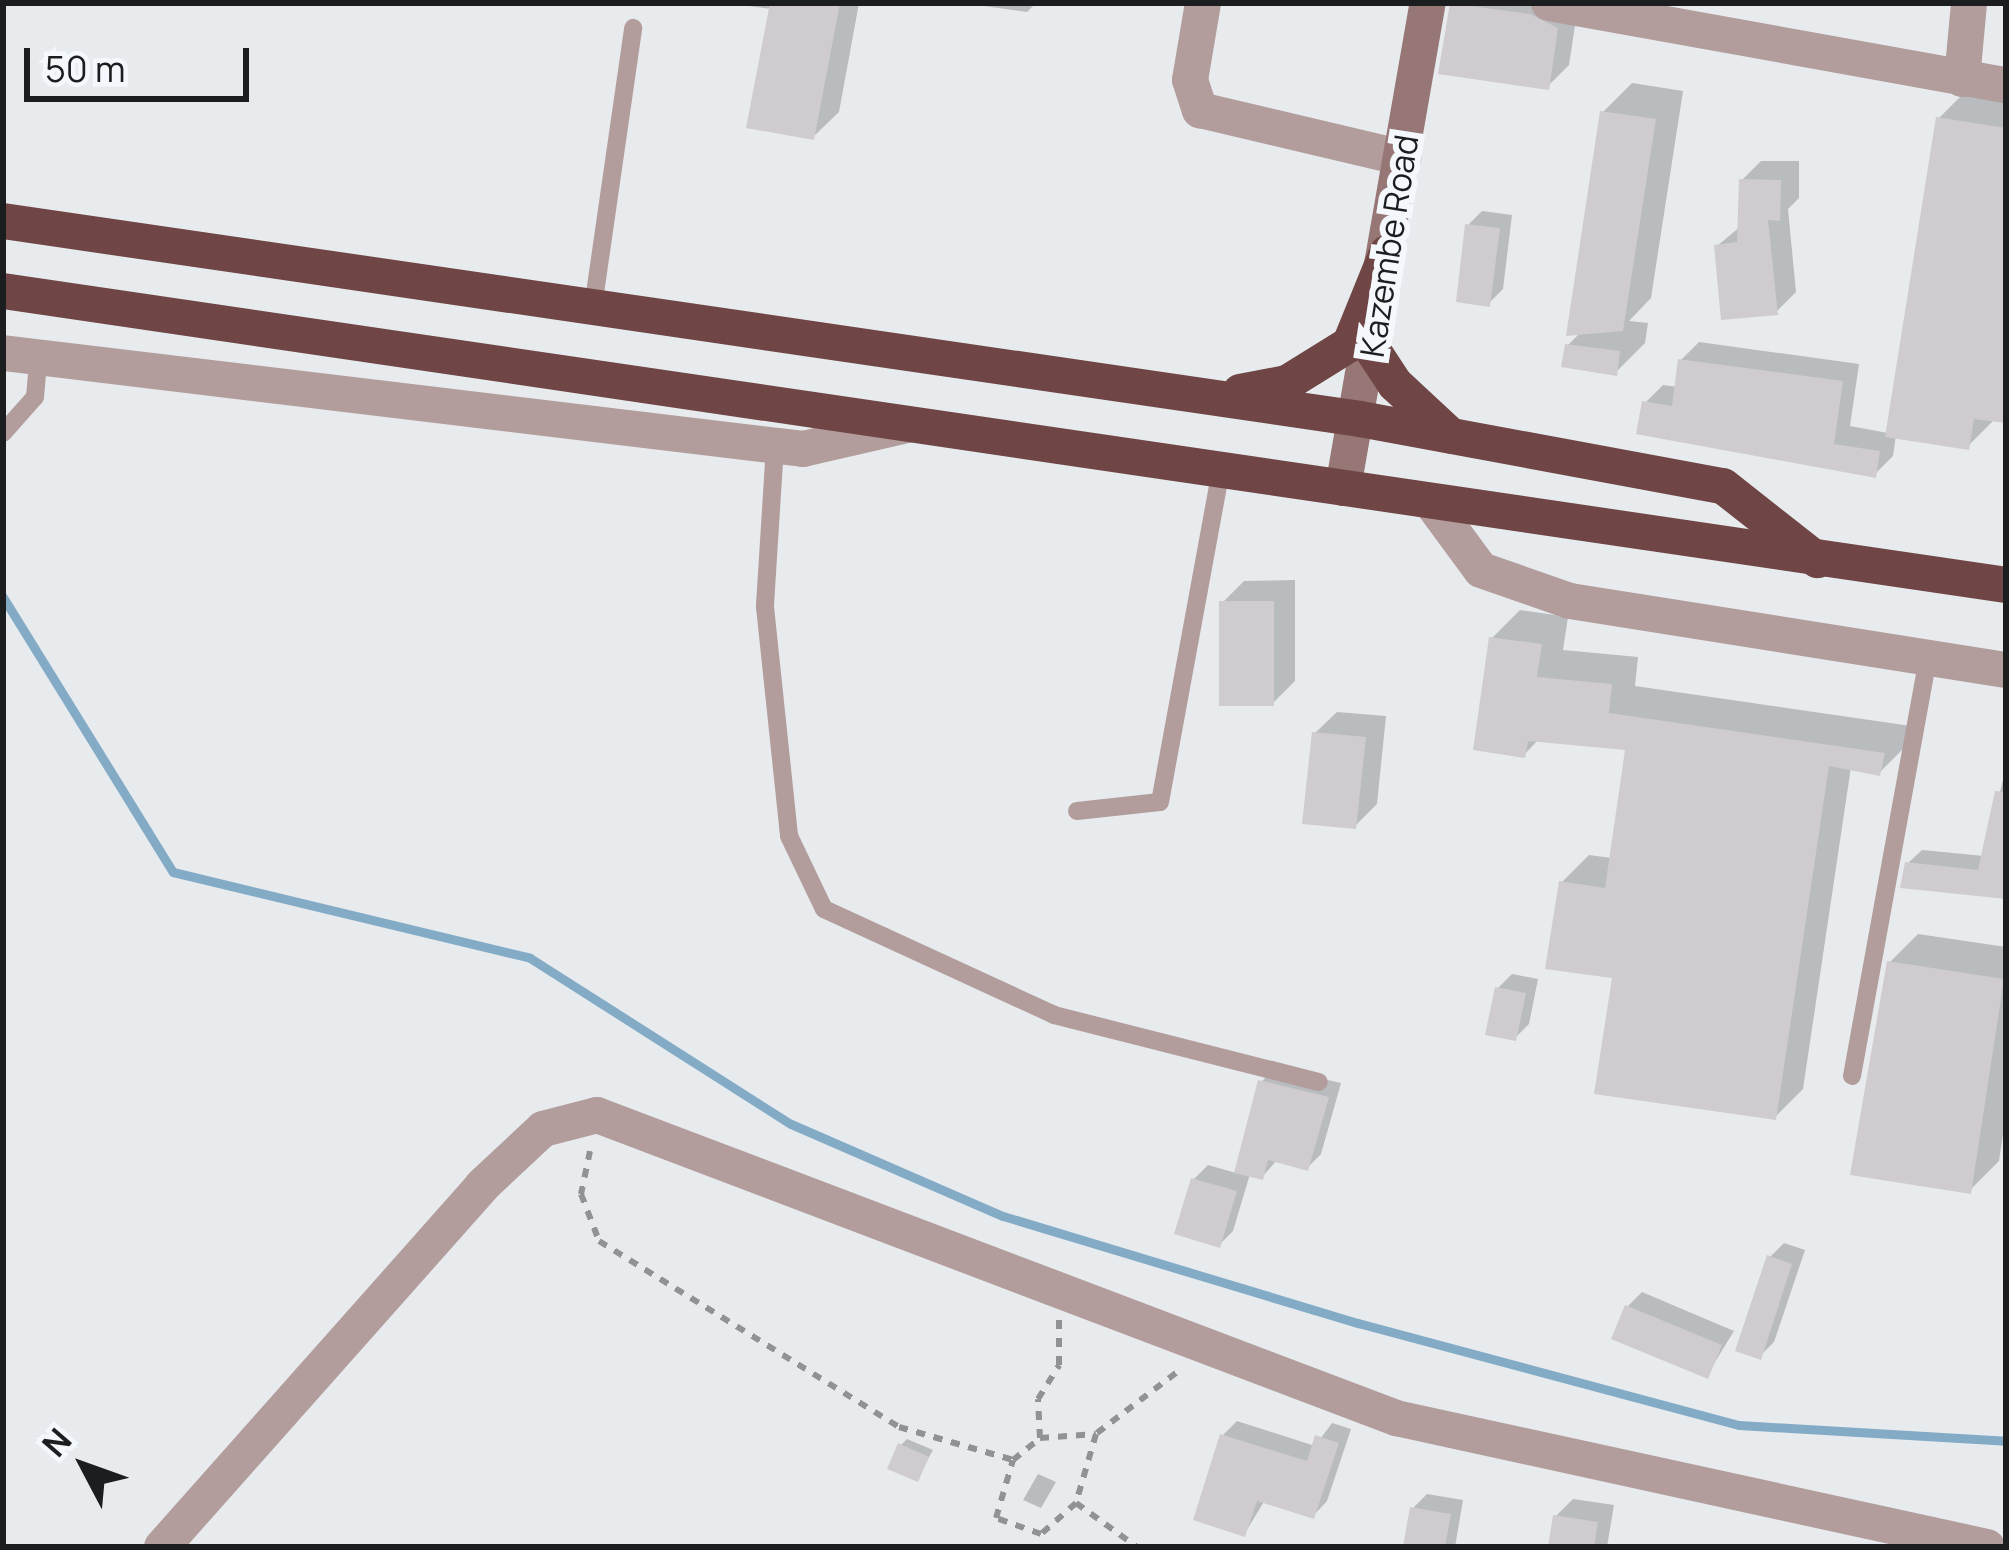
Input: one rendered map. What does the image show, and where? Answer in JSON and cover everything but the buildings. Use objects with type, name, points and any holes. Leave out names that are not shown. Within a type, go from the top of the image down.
[{"type":"highway","points":[[3,221],[1360,419],[1724,486],[1820,562]]},
{"type":"highway","points":[[1213,398],[1287,382],[1350,344],[1387,254]]},
{"type":"highway","points":[[3,291],[1820,562],[2006,585]]},
{"type":"highway","points":[[1372,349],[1395,384],[1451,436]]},
{"type":"main road","name":"Kazembe Road","points":[[1343,488],[1360,419],[1428,3]]},
{"type":"street","points":[[1203,3],[1190,80],[1200,110],[1403,158]]},
{"type":"street","points":[[1549,3],[2006,85]]},
{"type":"street","points":[[1962,79],[1969,3]]},
{"type":"street","points":[[21,356],[803,449],[910,424]]},
{"type":"street","points":[[1431,502],[1481,571],[1570,601],[2006,670]]},
{"type":"street","points":[[162,1547],[482,1186],[543,1129],[597,1115],[1396,1418],[1987,1547]]},
{"type":"lane","points":[[593,307],[633,28]]},
{"type":"lane","points":[[3,433],[34,397],[21,356]]},
{"type":"lane","points":[[775,446],[765,607],[789,836],[824,908],[1054,1015],[1319,1082]]},
{"type":"lane","points":[[1077,811],[1160,802],[1221,470]]},
{"type":"lane","points":[[1852,1076],[1928,659]]},
{"type":"path","points":[[597,1115],[581,1194],[599,1241],[898,1427],[1013,1460]]},
{"type":"path","points":[[1040,1438],[1038,1399],[1059,1366],[1059,1293]]},
{"type":"path","points":[[1096,1434],[1076,1503],[1041,1534],[996,1518],[1013,1460],[1040,1438],[1096,1434],[1162,1391],[1203,1343]]},
{"type":"path","points":[[1076,1503],[1137,1547]]},
{"type":"waterway","points":[[3,597],[173,872],[530,958],[791,1124],[1003,1216],[1358,1323],[1739,1425],[2006,1441]]}]
